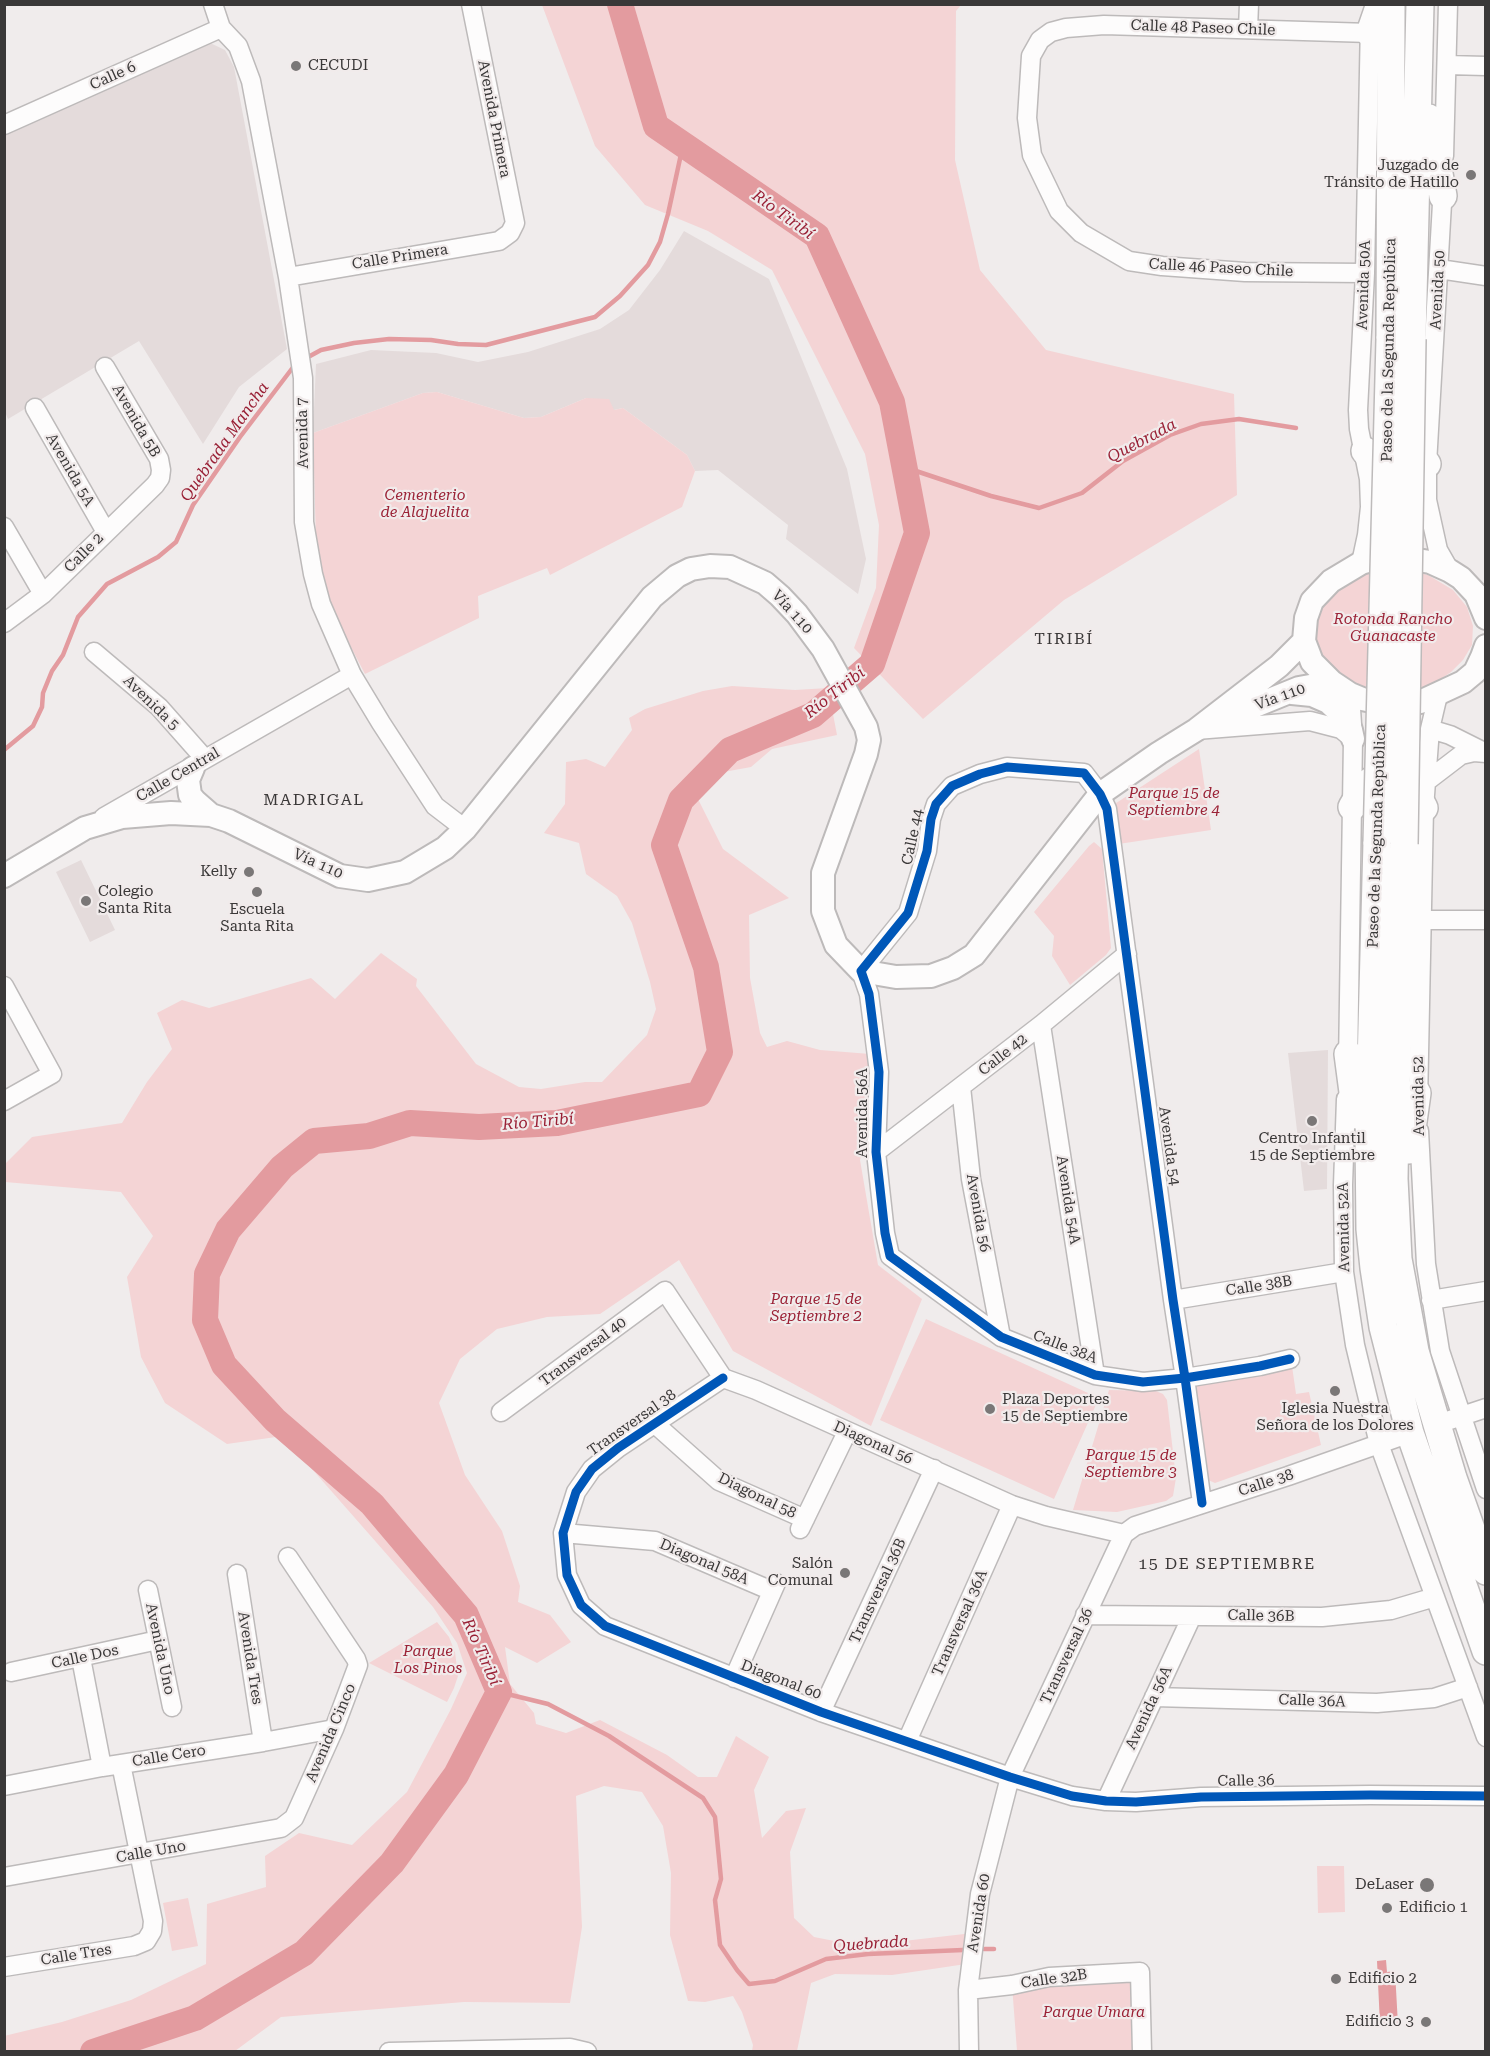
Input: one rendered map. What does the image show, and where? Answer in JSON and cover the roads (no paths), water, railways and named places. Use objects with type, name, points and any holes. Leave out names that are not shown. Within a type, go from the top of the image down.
[{"type":"highway","points":[[1370,33],[1380,4]]},
{"type":"highway","name":"Paseo de la Segunda República","points":[[1391,4],[1401,339],[1404,844],[1394,1179],[1398,1259],[1415,1352],[1448,1420],[1485,1571]]},
{"type":"highway","name":"Paseo de la Segunda República","points":[[1420,4],[1419,58],[1401,339],[1377,842],[1371,1046],[1370,1229],[1383,1326],[1410,1433],[1485,1651]]},
{"type":"highway","points":[[1419,58],[1443,196]]},
{"type":"highway","points":[[1365,451],[1373,461],[1392,471],[1417,468],[1427,464]]},
{"type":"highway","points":[[1352,807],[1365,785],[1374,778],[1389,774],[1400,776],[1411,784],[1424,808]]},
{"type":"highway","points":[[1348,1054],[1370,1229]]},
{"type":"highway","points":[[1398,1259],[1417,1093]]},
{"type":"main road","points":[[1485,618],[1476,594],[1461,578],[1450,571],[1430,562],[1399,557],[1375,559],[1361,563],[1331,581],[1312,601],[1306,618],[1304,641],[1312,662],[1341,688],[1362,699],[1391,705],[1420,702],[1480,672],[1485,646]]},
{"type":"main road","name":"Vía 110","points":[[85,828],[139,814],[171,813],[212,816],[229,821],[327,871],[347,878],[368,880],[393,876],[416,867],[445,848],[465,829],[652,597],[664,586],[691,569],[710,566],[730,567],[765,584],[797,614],[823,649],[864,723],[869,740],[823,873],[823,911],[836,945],[861,971],[896,977],[931,976],[953,968],[974,955],[1100,794],[1196,730],[1279,666],[1304,641]]},
{"type":"main road","name":"Vía 110","points":[[1196,730],[1299,688],[1341,688]]},
{"type":"main road","points":[[1276,697],[1294,693],[1312,695],[1328,702],[1341,714],[1351,730],[1353,739]]},
{"type":"main road","points":[[199,763],[188,780],[190,795],[212,816]]},
{"type":"main road","name":"Calle Central","points":[[4,876],[85,828]]},
{"type":"street","name":"Avenida 7","points":[[213,4],[221,28],[238,46],[251,81],[288,277],[303,378],[304,522],[321,604],[352,675],[435,806],[465,829]]},
{"type":"street","name":"Avenida Primera","points":[[471,4],[515,223],[510,233]]},
{"type":"street","points":[[1248,29],[1249,4]]},
{"type":"street","name":"Avenida 50A","points":[[1361,563],[1370,507],[1369,479],[1359,429],[1358,410],[1365,273],[1370,4]]},
{"type":"street","name":"Avenida 50","points":[[1448,4],[1443,196],[1427,464],[1427,500],[1438,550],[1450,571]]},
{"type":"street","name":"Calle 48 Paseo Chile","points":[[1040,40],[1051,32],[1084,26],[1370,33]]},
{"type":"street","name":"Calle 6","points":[[4,125],[221,28]]},
{"type":"street","name":"Calle 46 Paseo Chile","points":[[1040,40],[1031,56],[1027,118],[1032,155],[1059,211],[1080,233],[1129,261],[1162,267],[1245,272],[1365,273]]},
{"type":"street","points":[[1447,65],[1485,66]]},
{"type":"street","name":"Calle Primera","points":[[288,277],[499,241],[510,233]]},
{"type":"street","points":[[1439,269],[1485,276]]},
{"type":"street","name":"Avenida 5B","points":[[105,367],[159,459],[160,478]]},
{"type":"street","name":"Avenida 5A","points":[[35,408],[106,532]]},
{"type":"street","name":"Calle 2","points":[[4,623],[43,594],[160,478]]},
{"type":"street","points":[[4,527],[43,594]]},
{"type":"street","name":"Avenida 5","points":[[93,652],[159,707],[199,763]]},
{"type":"street","name":"Calle Central","points":[[85,828],[352,675]]},
{"type":"street","name":"Avenida 52A","points":[[1341,688],[1353,739],[1348,1054],[1343,1185],[1344,1272],[1355,1345],[1379,1444],[1485,1737]]},
{"type":"street","name":"Avenida 52","points":[[1438,695],[1430,729],[1424,808],[1417,1093],[1426,1264],[1448,1420],[1485,1489]]},
{"type":"street","points":[[1196,730],[1310,721],[1341,729],[1353,739]]},
{"type":"street","points":[[1430,729],[1450,735],[1485,753]]},
{"type":"street","points":[[1427,781],[1461,755],[1474,752],[1485,753]]},
{"type":"street","name":"Calle 44","points":[[861,971],[908,913],[927,851],[931,819],[936,804],[952,786],[980,774],[1007,767],[1044,769],[1084,773],[1100,794]]},
{"type":"street","name":"Avenida 54","points":[[1100,794],[1107,809],[1202,1503]]},
{"type":"street","points":[[1422,920],[1485,920]]},
{"type":"street","name":"Calle 42","points":[[876,1152],[1041,1025],[1127,954]]},
{"type":"street","name":"Avenida 56A","points":[[861,971],[869,994],[879,1072],[876,1152],[885,1233],[890,1256]]},
{"type":"street","points":[[4,986],[52,1074],[4,1101]]},
{"type":"street","name":"Avenida 54A","points":[[1041,1025],[1095,1376]]},
{"type":"street","name":"Avenida 56","points":[[961,1087],[971,1179],[1001,1338]]},
{"type":"street","name":"Calle 38A","points":[[890,1256],[1001,1338],[1095,1376],[1143,1382],[1185,1378],[1290,1359]]},
{"type":"street","name":"Calle 38B","points":[[1173,1300],[1344,1272]]},
{"type":"street","name":"Transversal 40","points":[[501,1412],[665,1291],[723,1378]]},
{"type":"street","points":[[1431,1300],[1485,1291]]},
{"type":"street","name":"Transversal 38","points":[[567,1575],[563,1533],[576,1492],[592,1468],[723,1378]]},
{"type":"street","name":"Diagonal 56","points":[[723,1378],[756,1390],[1012,1506],[1124,1534]]},
{"type":"street","points":[[1448,1420],[1485,1408]]},
{"type":"street","name":"Diagonal 58","points":[[656,1424],[720,1481],[802,1524],[847,1432]]},
{"type":"street","name":"Calle 38","points":[[1124,1534],[1135,1526],[1410,1433]]},
{"type":"street","name":"Transversal 36B","points":[[821,1712],[934,1469]]},
{"type":"street","name":"Transversal 36A","points":[[907,1741],[1012,1506]]},
{"type":"street","name":"Diagonal 58A","points":[[563,1533],[655,1541],[774,1587],[734,1678]]},
{"type":"street","name":"Transversal 36","points":[[1010,1777],[1124,1534]]},
{"type":"street","name":"Avenida Cinco","points":[[288,1557],[356,1659],[357,1672],[294,1818]]},
{"type":"street","name":"Avenida Tres","points":[[237,1574],[263,1742]]},
{"type":"street","name":"Diagonal 60","points":[[567,1575],[581,1605],[605,1626],[821,1712],[1010,1777]]},
{"type":"street","name":"Avenida Uno","points":[[148,1590],[172,1707]]},
{"type":"street","name":"Calle 36B","points":[[1085,1614],[1322,1617],[1391,1610],[1435,1597]]},
{"type":"street","name":"Avenida 56A","points":[[1106,1801],[1192,1616]]},
{"type":"street","name":"Calle Dos","points":[[11,1672],[158,1640]]},
{"type":"street","points":[[81,1658],[102,1767]]},
{"type":"street","name":"Calle 36A","points":[[1154,1696],[1377,1703],[1434,1698],[1468,1687]]},
{"type":"street","name":"Calle Cero","points":[[4,1786],[102,1767],[334,1729]]},
{"type":"street","points":[[121,1764],[139,1854]]},
{"type":"street","name":"Calle 36","points":[[1010,1777],[1072,1796],[1106,1801],[1136,1802],[1212,1797],[1485,1796]]},
{"type":"street","name":"Avenida 60","points":[[969,2052],[968,1990],[980,1894],[1010,1777]]},
{"type":"street","name":"Calle Uno","points":[[4,1877],[281,1828],[294,1818]]},
{"type":"street","name":"Calle Tres","points":[[4,1967],[134,1946],[146,1941],[152,1931],[153,1921],[139,1854]]},
{"type":"street","name":"Calle 32B","points":[[968,1990],[1012,1985],[1049,1977],[1140,1972],[1142,2052]]},
{"type":"street","points":[[389,2052],[570,2048],[587,2052]]},
{"type":"waterway","name":"Río Tiribí","points":[[93,2052],[195,2018],[304,1953],[392,1863],[456,1775],[499,1692],[466,1615],[372,1504],[275,1420],[224,1365],[205,1320],[207,1274],[228,1230],[282,1167],[314,1141],[369,1136],[410,1123],[479,1127],[557,1123],[699,1094],[720,1052],[706,967],[664,845],[681,800],[730,750],[813,715],[872,664],[917,533],[892,402],[817,236],[656,126],[620,4]]},
{"type":"waterway","name":"Quebrada Mancha","points":[[310,356],[321,350],[389,339],[486,345],[595,317],[620,296],[648,265],[660,242],[683,145]]},
{"type":"waterway","name":"Quebrada Mancha","points":[[4,750],[33,726],[42,707],[43,693],[52,671],[63,655],[78,617],[107,584],[158,557],[176,542],[193,505],[240,437],[294,366]]},
{"type":"waterway","name":"Quebrada","points":[[904,467],[991,496],[1039,508],[1082,493],[1123,461],[1170,435],[1201,424],[1239,419],[1296,428]]},
{"type":"waterway","points":[[499,1692],[548,1704],[609,1736],[703,1798],[715,1817],[721,1879],[715,1900],[720,1945],[749,1984],[775,1981],[826,1959],[868,1954],[963,1950]]},
{"type":"waterway","name":"Quebrada","points":[[984,1949],[994,1949]]},
{"type":"place","name":"CECUDI","points":[[296,66]]},
{"type":"place","name":"Juzgado de Tránsito de Hatillo","points":[[1471,175]]},
{"type":"place","name":"Kelly","points":[[249,872]]},
{"type":"place","name":"Escuela Santa Rita","points":[[257,892]]},
{"type":"place","name":"Colegio Santa Rita","points":[[86,901]]},
{"type":"place","name":"Centro Infantil 15 de Septiembre","points":[[1312,1121]]},
{"type":"place","name":"Iglesia Nuestra Señora de los Dolores","points":[[1335,1391]]},
{"type":"place","name":"Plaza Deportes 15 de Septiembre","points":[[990,1409]]},
{"type":"place","name":"Salón Comunal","points":[[845,1573]]},
{"type":"place","name":"DeLaser","points":[[1427,1885]]},
{"type":"place","name":"Edificio 1","points":[[1387,1908]]},
{"type":"place","name":"Edificio 2","points":[[1336,1979]]},
{"type":"place","name":"Edificio 3","points":[[1426,2022]]},
{"type":"district","name":"TIRIBÍ","points":[[1064,639]]},
{"type":"district","name":"MADRIGAL","points":[[314,800]]},
{"type":"district","name":"15 DE SEPTIEMBRE","points":[[1227,1564]]},
{"type":"park label","name":"Cementerio de Alajuelita","points":[[425,504]]},
{"type":"park label","name":"Rotonda Rancho Guanacaste","points":[[1393,628]]},
{"type":"park label","name":"Parque 15 de Septiembre 4","points":[[1174,802]]},
{"type":"park label","name":"Parque 15 de Septiembre 2","points":[[816,1308]]},
{"type":"park label","name":"Parque 15 de Septiembre 3","points":[[1131,1464]]},
{"type":"park label","name":"Parque Los Pinos","points":[[428,1660]]},
{"type":"park label","name":"Parque Umara","points":[[1094,2013]]}]
